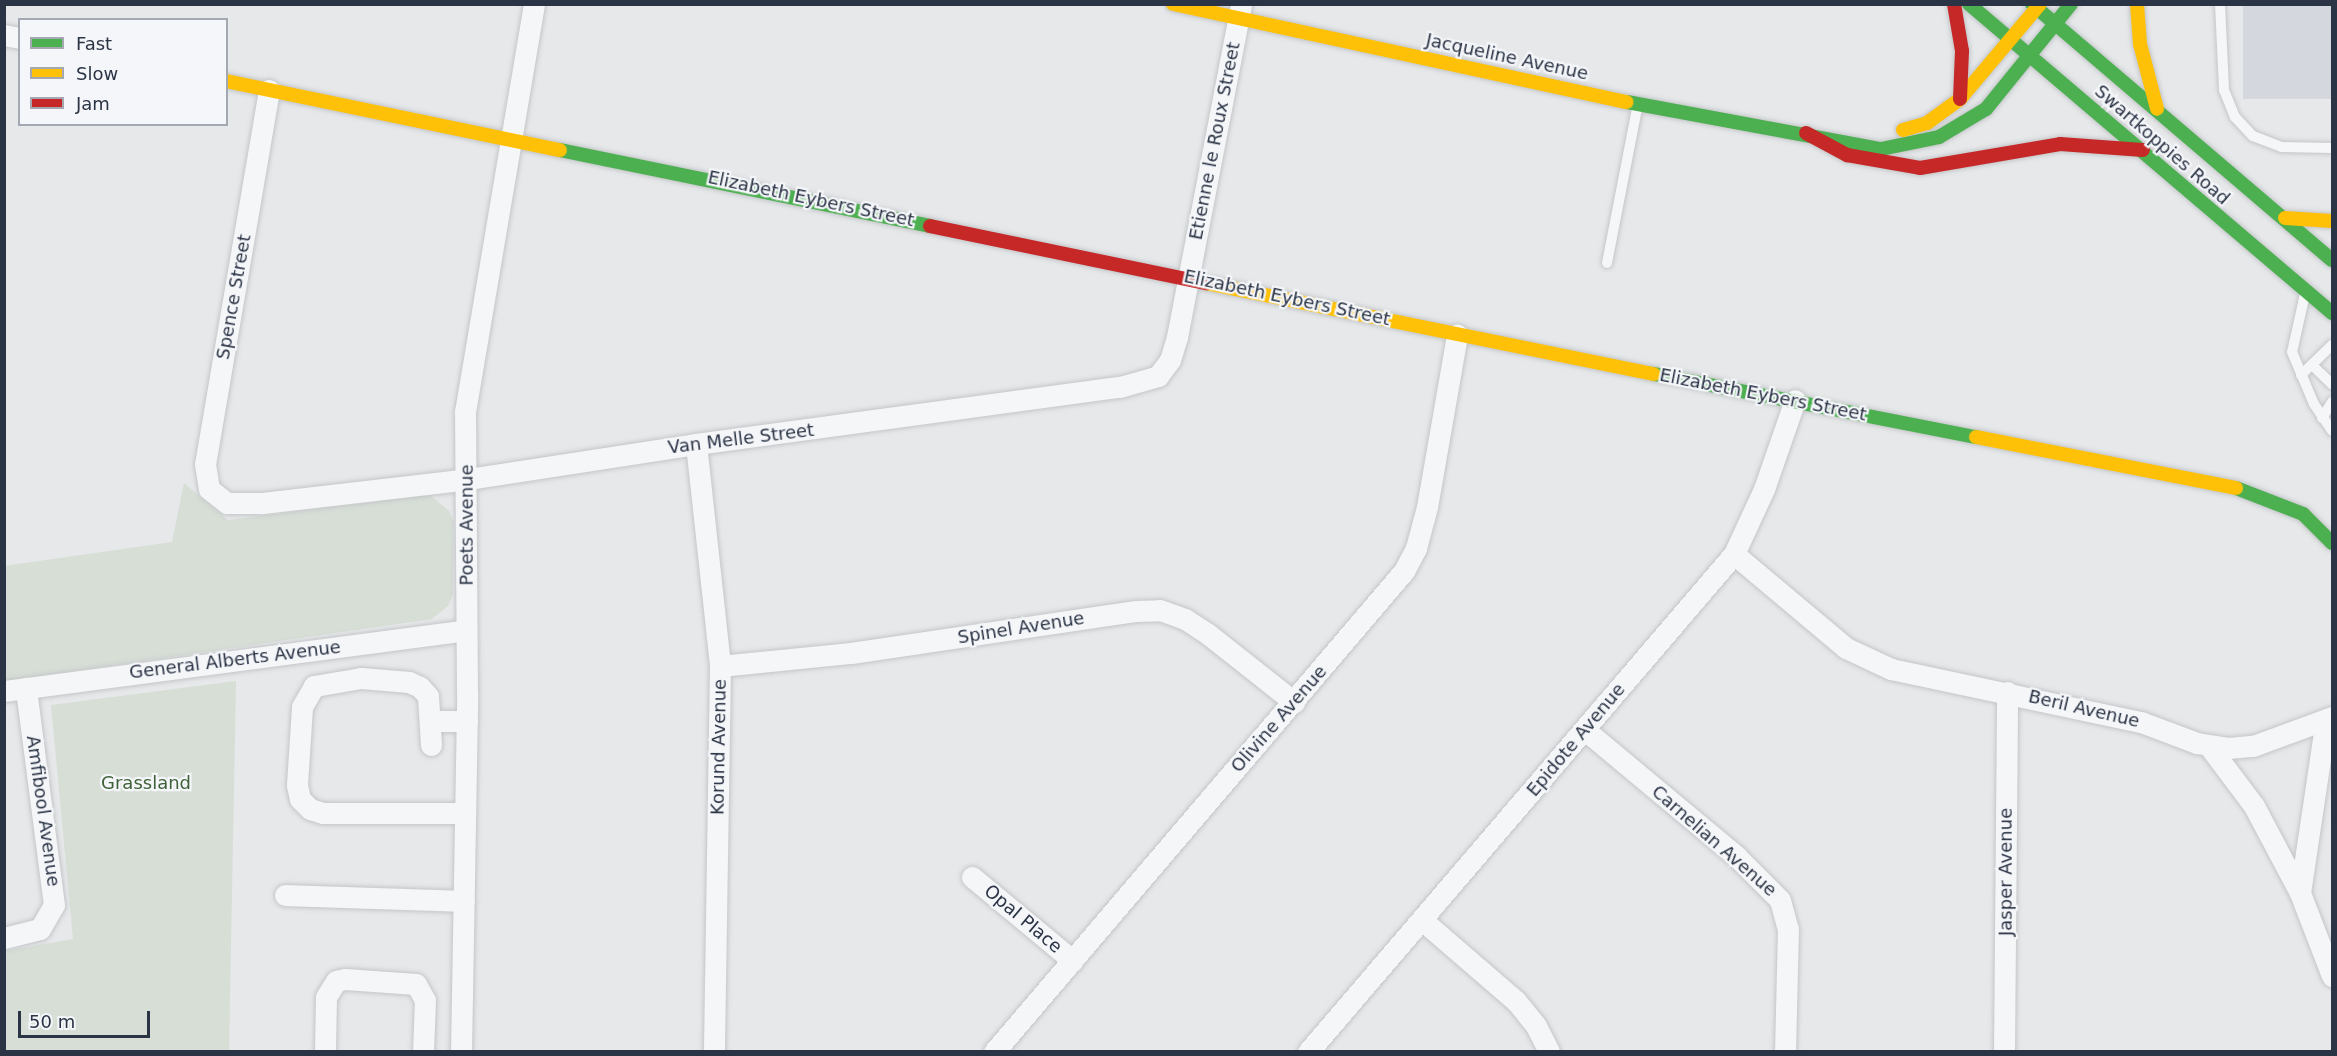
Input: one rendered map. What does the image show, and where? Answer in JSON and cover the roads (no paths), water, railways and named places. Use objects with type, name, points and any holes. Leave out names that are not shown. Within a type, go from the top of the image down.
[{"type":"street","name":"Poets Avenue","points":[[461,1052],[467,721],[468,479],[465,412],[534,4]]},
{"type":"street","name":"Jacqueline Avenue","points":[[1173,4],[1240,11],[1638,104],[1806,133],[1881,149],[1939,138],[1986,109],[2071,4]]},
{"type":"street","points":[[1954,4],[1962,51],[1960,99]]},
{"type":"street","name":"Swartkoppies Road","points":[[1969,4],[2332,313]]},
{"type":"street","points":[[2137,4],[2140,44],[2157,109]]},
{"type":"street","name":"Jacqueline Avenue","points":[[1835,139],[1909,129],[1927,123],[1960,99],[2036,6]]},
{"type":"street","name":"Swartkoppies Road","points":[[2036,6],[2332,260]]},
{"type":"street","name":"Etienne le Roux Street","points":[[1188,277],[1240,11]]},
{"type":"street","name":"Elizabeth Eybers Street","points":[[228,81],[511,137],[1457,335],[2251,490],[2303,514],[2332,543]]},
{"type":"street","name":"Spence Street","points":[[218,500],[207,486],[206,464],[269,90]]},
{"type":"street","points":[[1806,133],[1847,155],[1920,168],[1962,164],[2051,144],[2143,150]]},
{"type":"street","points":[[2285,218],[2332,221]]},
{"type":"street","name":"Van Melle Street","points":[[218,500],[262,503],[468,479],[696,444],[877,422],[1149,380],[1165,370],[1175,348],[1188,277]]},
{"type":"street","name":"Olivine Avenue","points":[[994,1052],[1390,588],[1413,554],[1427,507],[1457,335]]},
{"type":"street","name":"Epidote Avenue","points":[[1308,1052],[1734,554],[1764,489],[1795,400]]},
{"type":"street","name":"Korund Avenue","points":[[696,444],[720,666],[714,1052]]},
{"type":"street","name":"Beril Avenue","points":[[1734,554],[1821,629],[1860,657],[1891,669],[2141,722],[2209,746]]},
{"type":"street","name":"Spinel Avenue","points":[[720,666],[851,653],[1136,611],[1160,610],[1185,619],[1208,634],[1294,702]]},
{"type":"street","name":"General Alberts Avenue","points":[[4,691],[466,630]]},
{"type":"street","points":[[431,745],[428,696],[409,682],[362,678],[314,686],[302,707],[297,785],[300,799],[310,809],[323,813],[465,813]]},
{"type":"street","name":"Amfibool Avenue","points":[[4,938],[36,932],[50,918],[54,905],[26,688]]},
{"type":"street","name":"Jasper Avenue","points":[[2004,1052],[2007,692]]},
{"type":"street","points":[[2209,746],[2244,748],[2330,719],[2300,893]]},
{"type":"street","points":[[430,721],[467,721]]},
{"type":"street","name":"Carnelian Avenue","points":[[1585,730],[1736,856],[1780,900],[1788,929],[1785,1052]]},
{"type":"street","points":[[2209,746],[2254,806],[2300,893],[2332,976]]},
{"type":"street","name":"Opal Place","points":[[972,877],[1073,961]]},
{"type":"street","points":[[285,895],[464,901]]},
{"type":"street","points":[[1422,920],[1516,1001],[1536,1026],[1549,1052]]},
{"type":"street","points":[[325,1052],[327,997],[336,981],[345,979],[416,984],[425,1000],[423,1052]]},
{"type":"lane","points":[[2220,4],[2224,90],[2235,117],[2253,136],[2282,147],[2332,148]]},
{"type":"lane","points":[[1607,263],[1638,104]]},
{"type":"lane","points":[[2306,291],[2292,342],[2301,375],[2322,418],[2332,431]]},
{"type":"lane","points":[[2301,375],[2332,345]]},
{"type":"lane","points":[[2312,365],[2332,384]]},
{"type":"lane","points":[[2322,418],[2332,402]]},
{"type":"park label","name":"Grassland","points":[[146,783]]}]
